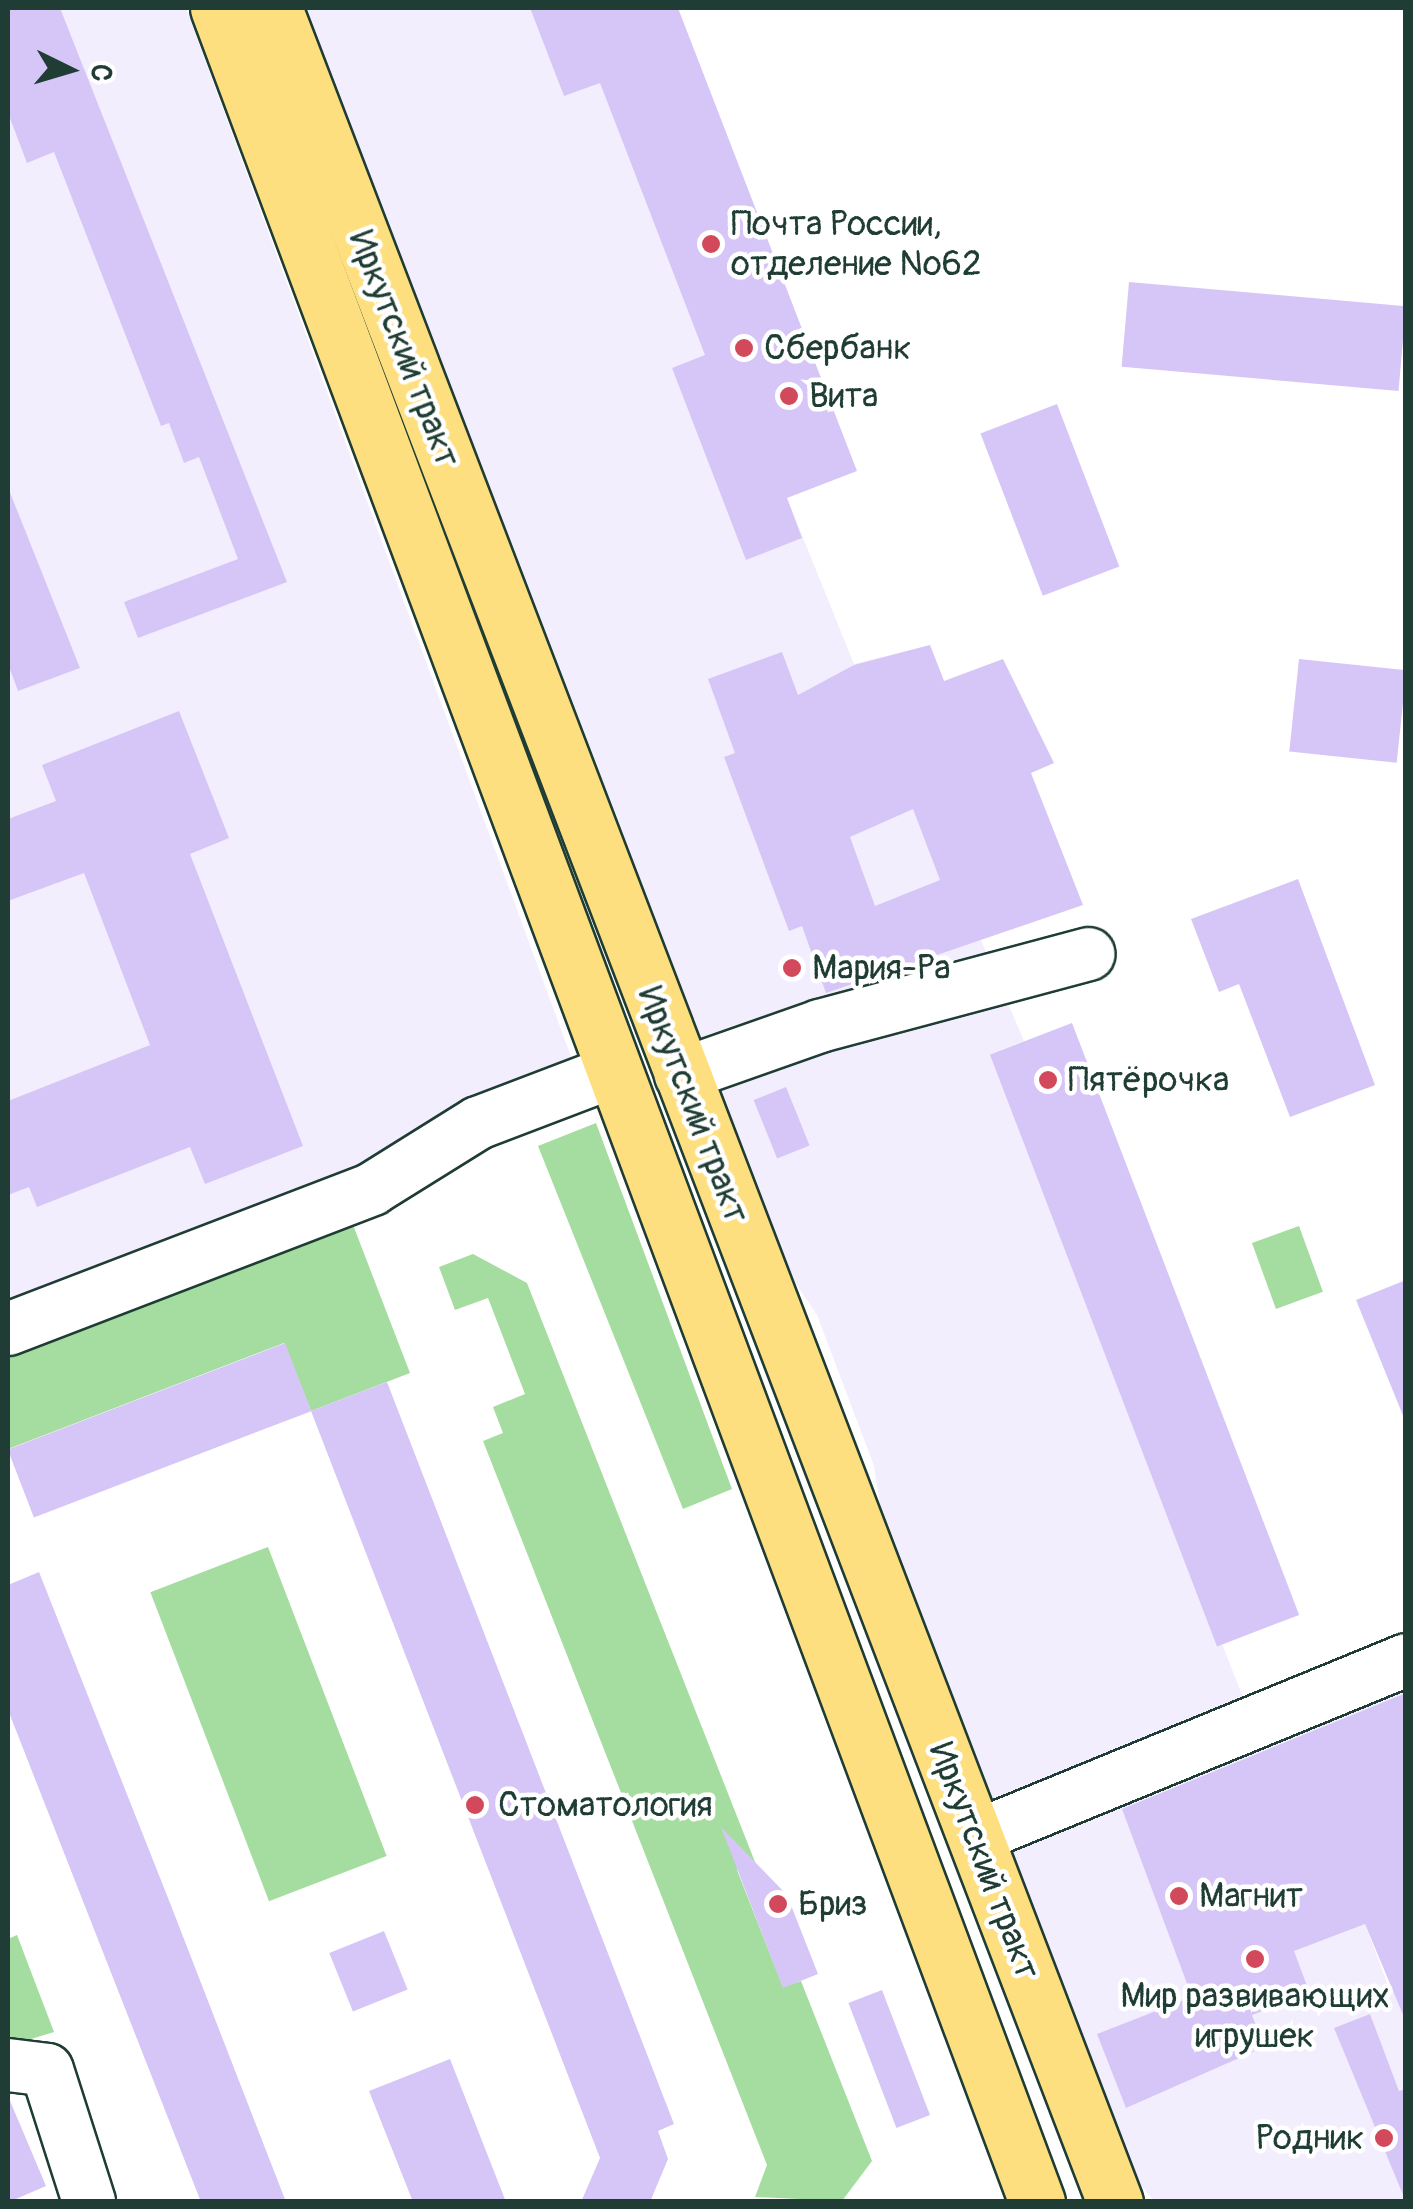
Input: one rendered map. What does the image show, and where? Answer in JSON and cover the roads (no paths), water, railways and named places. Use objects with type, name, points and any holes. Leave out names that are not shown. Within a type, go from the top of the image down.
[{"type":"main road","name":"Иркутский тракт","points":[[218,8],[1037,2202]]},
{"type":"main road","name":"Иркутский тракт","points":[[274,8],[1115,2202]]},
{"type":"lane","points":[[681,1075],[820,1026],[1090,954]]},
{"type":"lane","points":[[10,1319],[372,1189],[478,1122],[614,1071]]},
{"type":"lane","points":[[975,1837],[1406,1660]]},
{"type":"lane","points":[[8,2065],[47,2070],[88,2202]]},
{"type":"place","name":"Почта России, отделение №62","points":[[711,244]]},
{"type":"place","name":"Сбербанк","points":[[744,348]]},
{"type":"place","name":"Вита","points":[[789,396]]},
{"type":"place","name":"Мария-Ра","points":[[792,968]]},
{"type":"place","name":"Пятёрочка","points":[[1048,1080]]},
{"type":"place","name":"Стоматология","points":[[475,1805]]},
{"type":"place","name":"Магнит","points":[[1179,1896]]},
{"type":"place","name":"Бриз","points":[[778,1904]]},
{"type":"place","name":"Мир развивающих игрушек","points":[[1255,1959]]},
{"type":"place","name":"Родник","points":[[1384,2138]]}]
